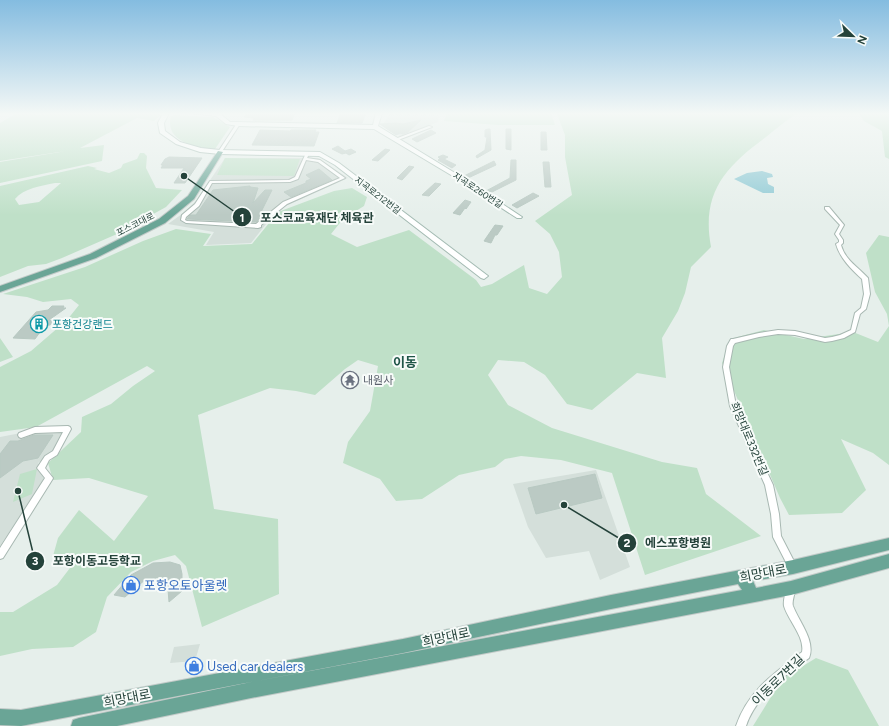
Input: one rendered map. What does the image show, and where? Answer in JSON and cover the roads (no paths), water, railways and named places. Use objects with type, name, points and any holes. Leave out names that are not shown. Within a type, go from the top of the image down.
[{"type":"main road","name":"포스코대로","points":[[0,289],[84,260],[162,221],[180,208],[191,197],[220,152]]},
{"type":"main road","name":"희망대로","points":[[2,720],[20,718],[388,649],[611,602],[792,567],[889,544]]},
{"type":"main road","name":"희망대로","points":[[79,726],[251,690],[791,588],[889,560]]},
{"type":"main road","points":[[740,577],[749,587],[750,596]]},
{"type":"street","name":"지곡로212번길","points":[[189,147],[205,151],[306,157],[320,154],[337,164],[484,276]]},
{"type":"street","name":"포스코대로","points":[[220,152],[223,147]]},
{"type":"street","name":"지곡로260번길","points":[[408,147],[519,217]]},
{"type":"street","points":[[306,157],[319,161],[343,178],[285,202],[268,215],[259,226],[253,229],[228,228],[213,224],[186,222],[183,220],[184,216],[197,204],[211,182],[290,181],[297,178],[306,157]]},
{"type":"street","name":"희망대로332번길","points":[[792,567],[777,537],[776,514],[768,485],[733,406],[726,367],[730,346],[733,341],[764,334],[785,332],[796,333],[820,340],[828,340],[843,336],[853,331],[858,313],[863,309],[868,294],[865,278],[853,268],[840,251],[838,244],[841,243],[841,240],[836,234],[842,225],[827,208]]},
{"type":"street","points":[[0,555],[49,478],[41,468],[43,462],[55,453],[68,429],[35,430],[21,435]]},
{"type":"street","name":"이동로7번길","points":[[741,726],[742,720],[752,702],[775,679],[806,655],[807,649],[802,632],[788,605],[791,588]]},
{"type":"water","points":[[762,171],[772,174],[773,177],[767,178],[768,184],[774,187],[774,193],[763,193],[734,179],[747,173]]},
{"type":"place","name":"포스코교육재단 체육관","points":[[184,176]]},
{"type":"place","name":"포항건강랜드","points":[[39,324]]},
{"type":"place","name":"내원사","points":[[350,380]]},
{"type":"place","name":"포항이동고등학교","points":[[18,491]]},
{"type":"place","name":"에스포항병원","points":[[564,505]]},
{"type":"place","name":"포항오토아울렛","points":[[131,585]]},
{"type":"place","name":"Used car dealers","points":[[194,666]]},
{"type":"district","name":"이동","points":[[405,362]]}]
